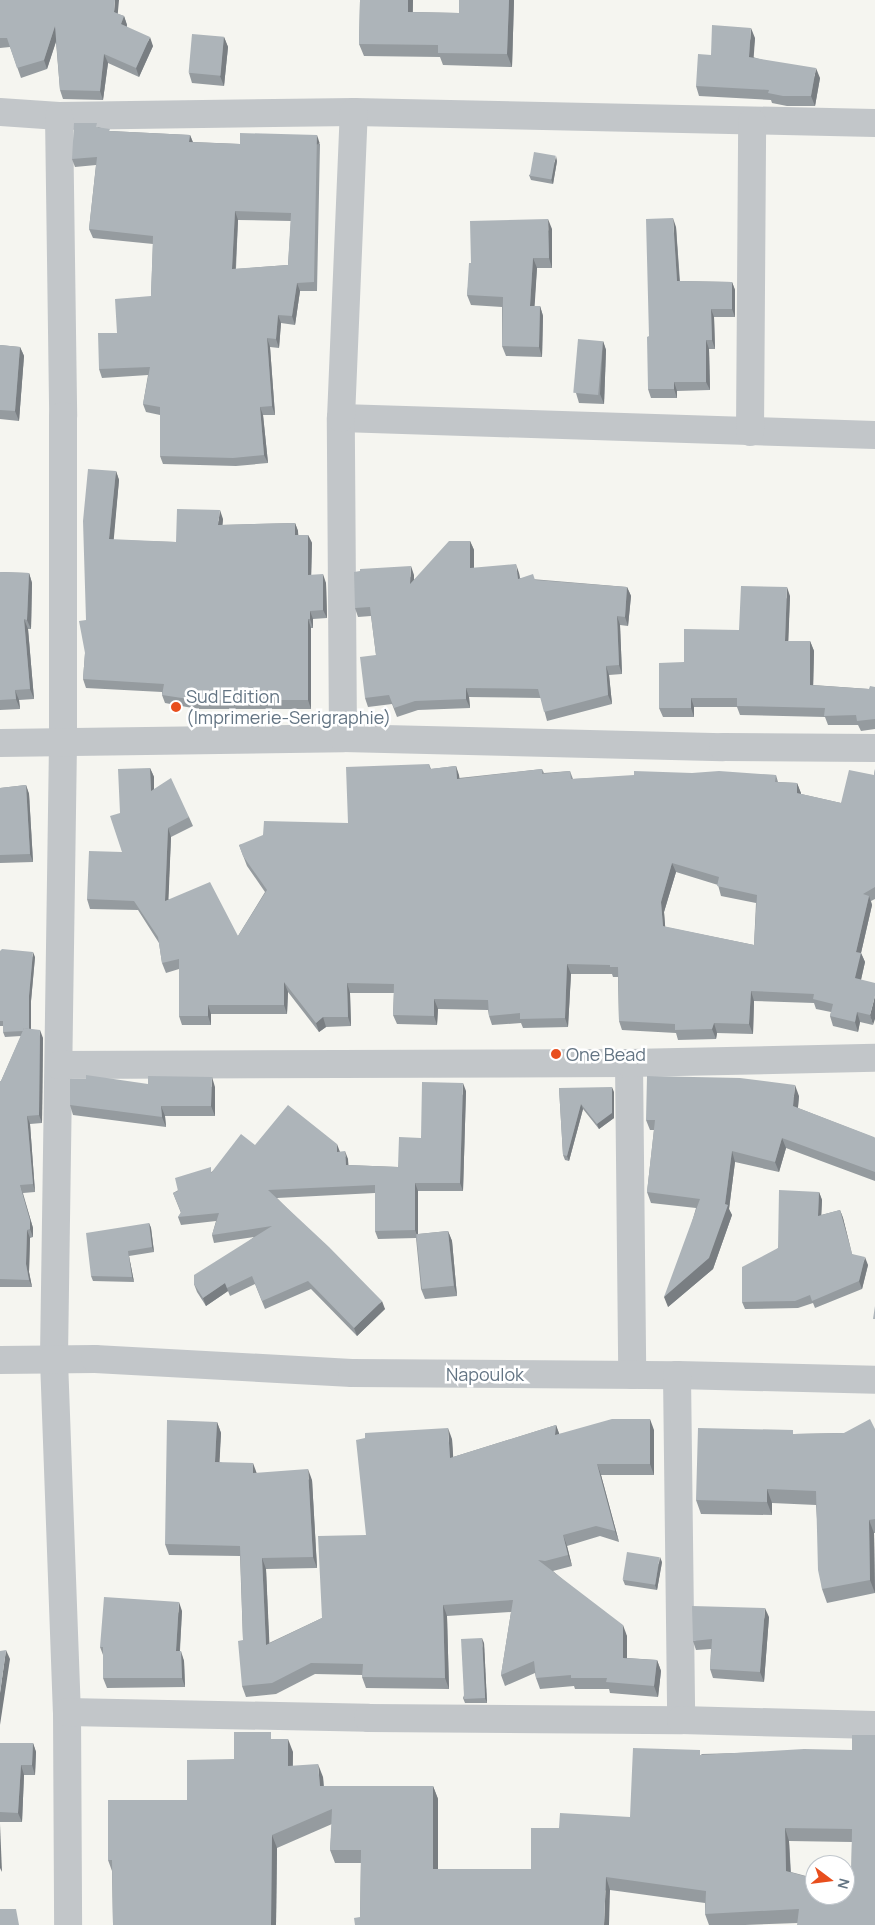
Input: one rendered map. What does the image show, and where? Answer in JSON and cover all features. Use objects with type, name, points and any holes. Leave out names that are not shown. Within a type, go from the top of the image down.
[{"type":"street","points":[[0,112],[59,116],[354,112],[542,115],[752,122],[875,123]]},
{"type":"street","points":[[343,738],[341,418],[354,112]]},
{"type":"street","points":[[59,116],[63,416],[63,743],[60,813],[59,1065],[54,1360],[67,1712],[68,1925]]},
{"type":"street","points":[[750,432],[752,122]]},
{"type":"street","points":[[341,418],[875,435]]},
{"type":"street","points":[[0,743],[343,738],[723,747],[875,748]]},
{"type":"street","points":[[59,1065],[629,1063],[875,1058]]},
{"type":"street","points":[[629,1063],[632,1375]]},
{"type":"street","name":"Napoulok","points":[[0,1360],[95,1359],[352,1373],[676,1375],[875,1380]]},
{"type":"street","points":[[676,1375],[681,1720]]},
{"type":"street","points":[[67,1712],[368,1718],[681,1720],[875,1726]]},
{"type":"building","points":[[0,0],[115,0],[114,12],[124,16],[121,24],[150,37],[136,68],[104,54],[100,91],[60,90],[55,26],[44,60],[17,68],[7,38],[0,38]]},
{"type":"building","points":[[360,0],[408,0],[408,12],[459,13],[459,0],[509,0],[507,54],[438,53],[438,45],[359,44]]},
{"type":"building","points":[[712,25],[751,28],[749,57],[816,68],[811,96],[783,96],[768,93],[769,90],[696,86],[698,54],[711,55]]},
{"type":"building","points":[[192,34],[224,37],[220,76],[189,73]]},
{"type":"building","points":[[74,123],[97,123],[96,127],[110,129],[109,131],[190,135],[189,142],[240,144],[240,133],[317,135],[314,282],[297,283],[292,316],[278,315],[276,339],[267,338],[272,406],[260,407],[264,455],[233,458],[160,456],[160,407],[143,404],[150,367],[99,369],[98,333],[117,333],[115,299],[151,296],[153,236],[89,229],[97,157],[72,159]],"holes":[[[235,211],[291,213],[288,265],[232,269]]]},
{"type":"building","points":[[534,152],[556,156],[551,179],[530,176]]},
{"type":"building","points":[[673,218],[677,281],[732,282],[732,309],[711,309],[712,340],[706,340],[706,382],[674,382],[674,389],[648,389],[647,337],[649,336],[646,219]]},
{"type":"building","points":[[548,219],[549,258],[533,258],[530,306],[540,306],[539,347],[502,346],[503,297],[467,295],[469,263],[471,263],[470,221]]},
{"type":"building","points":[[578,339],[603,341],[598,395],[573,393]]},
{"type":"building","points":[[0,345],[20,347],[15,411],[0,410]]},
{"type":"building","points":[[88,469],[116,471],[109,539],[176,542],[177,509],[220,510],[218,525],[295,523],[295,535],[308,535],[308,575],[323,574],[323,610],[310,611],[310,619],[308,619],[308,700],[195,700],[162,695],[164,684],[83,679],[85,653],[79,621],[86,620],[83,521]]},
{"type":"building","points":[[449,541],[470,541],[470,568],[516,564],[518,579],[533,574],[535,580],[627,587],[625,617],[617,616],[619,665],[606,666],[608,695],[544,712],[538,689],[466,688],[466,699],[415,701],[394,708],[389,695],[365,698],[360,657],[376,655],[370,607],[355,608],[354,572],[360,571],[360,569],[411,566],[410,584]]},
{"type":"building","points":[[0,572],[29,573],[27,620],[24,619],[30,689],[15,690],[16,699],[0,700]]},
{"type":"building","points":[[741,586],[787,587],[785,641],[810,641],[810,685],[869,689],[870,686],[875,687],[875,719],[857,721],[856,715],[824,716],[825,708],[737,706],[737,698],[691,698],[691,708],[659,708],[659,663],[684,662],[684,629],[739,630]]},
{"type":"building","points":[[429,764],[430,769],[456,766],[457,779],[542,769],[542,774],[570,771],[571,779],[634,775],[634,771],[692,773],[719,771],[776,775],[775,782],[797,783],[797,793],[841,803],[849,770],[874,775],[875,769],[875,887],[863,894],[869,896],[856,952],[861,953],[855,978],[875,983],[875,996],[870,1015],[857,1012],[855,1022],[830,1016],[833,1004],[813,999],[814,994],[751,991],[749,1024],[714,1023],[712,1029],[675,1030],[675,1024],[619,1021],[618,967],[610,967],[610,965],[567,964],[565,1018],[520,1019],[520,1013],[489,1016],[488,1000],[434,999],[434,1016],[393,1015],[394,984],[347,983],[348,1017],[323,1017],[316,1023],[284,982],[284,1005],[208,1005],[208,1016],[179,1016],[179,959],[162,963],[158,937],[134,901],[87,899],[89,851],[122,852],[110,816],[120,813],[118,769],[150,768],[151,791],[171,778],[189,817],[168,828],[165,901],[210,882],[238,936],[267,890],[243,856],[239,845],[263,835],[264,821],[348,823],[346,767]],"holes":[[[672,863],[719,877],[717,886],[757,895],[754,945],[663,926],[661,902]]]},
{"type":"building","points":[[26,785],[30,854],[0,855],[0,788]]},
{"type":"building","points":[[2,949],[33,952],[29,996],[29,1029],[24,1028],[23,1031],[3,1032],[3,1021],[0,1021],[0,951]]},
{"type":"building","points":[[24,1028],[40,1030],[39,1115],[27,1116],[33,1184],[20,1185],[30,1220],[30,1229],[27,1230],[26,1264],[29,1280],[0,1279],[0,1081]]},
{"type":"building","points":[[86,1075],[148,1084],[148,1076],[212,1077],[211,1106],[161,1106],[162,1117],[70,1105],[70,1079],[86,1079]]},
{"type":"building","points":[[647,1076],[740,1078],[795,1085],[793,1106],[875,1138],[875,1172],[782,1138],[775,1162],[732,1151],[725,1204],[728,1205],[709,1258],[664,1297],[700,1199],[647,1192],[655,1120],[646,1120]]},
{"type":"building","points":[[422,1082],[463,1083],[460,1183],[415,1183],[415,1230],[375,1231],[375,1185],[268,1190],[329,1247],[382,1301],[354,1328],[308,1281],[262,1301],[252,1276],[227,1288],[225,1283],[203,1298],[194,1284],[194,1275],[272,1226],[212,1235],[219,1213],[178,1217],[181,1212],[173,1193],[178,1191],[175,1178],[211,1167],[211,1173],[241,1134],[255,1145],[288,1105],[337,1144],[337,1152],[345,1151],[346,1165],[398,1167],[399,1137],[421,1138]]},
{"type":"building","points":[[612,1087],[612,1113],[597,1124],[581,1104],[567,1156],[563,1155],[559,1088]]},
{"type":"building","points":[[779,1190],[819,1192],[818,1216],[840,1210],[852,1254],[865,1257],[859,1281],[812,1301],[810,1295],[795,1301],[742,1302],[742,1267],[778,1248]]},
{"type":"building","points":[[149,1223],[152,1247],[128,1251],[132,1277],[91,1276],[86,1233]]},
{"type":"building","points":[[448,1231],[454,1286],[422,1289],[416,1234]]},
{"type":"building","points":[[612,1419],[650,1419],[650,1464],[597,1464],[615,1531],[596,1526],[563,1535],[568,1555],[545,1561],[538,1560],[623,1625],[623,1658],[657,1660],[654,1686],[606,1682],[607,1678],[571,1678],[571,1675],[536,1678],[534,1661],[501,1675],[513,1600],[443,1605],[445,1678],[362,1677],[363,1664],[311,1663],[272,1683],[242,1686],[238,1641],[243,1640],[240,1546],[165,1544],[167,1420],[217,1422],[215,1462],[253,1463],[253,1473],[308,1469],[313,1557],[262,1558],[266,1645],[322,1618],[318,1536],[366,1535],[356,1440],[365,1438],[365,1433],[448,1428],[450,1458],[556,1425],[555,1435]]},
{"type":"building","points":[[870,1419],[875,1429],[875,1519],[869,1520],[870,1580],[822,1589],[818,1570],[816,1491],[767,1489],[767,1502],[696,1500],[698,1428],[793,1430],[793,1434],[844,1433]]},
{"type":"building","points":[[627,1552],[660,1557],[655,1585],[623,1580]]},
{"type":"building","points":[[104,1597],[179,1602],[176,1651],[181,1651],[182,1678],[103,1678],[103,1647],[100,1647]]},
{"type":"building","points":[[692,1606],[765,1608],[760,1672],[710,1669],[712,1639],[693,1641]]},
{"type":"building","points":[[482,1638],[485,1698],[464,1699],[461,1639]]},
{"type":"building","points":[[6,1650],[0,1693],[0,1651]]},
{"type":"building","points":[[234,1732],[271,1732],[271,1739],[288,1739],[288,1766],[318,1764],[320,1786],[433,1786],[433,1869],[531,1869],[531,1828],[559,1828],[560,1813],[630,1817],[633,1748],[700,1750],[700,1755],[804,1749],[852,1750],[852,1735],[875,1735],[875,1925],[797,1925],[799,1909],[705,1914],[706,1891],[606,1877],[604,1925],[355,1925],[354,1918],[360,1917],[361,1850],[330,1850],[332,1809],[272,1835],[271,1925],[113,1925],[112,1860],[108,1860],[108,1800],[187,1800],[187,1760],[234,1759]]},
{"type":"building","points":[[0,1743],[33,1743],[32,1765],[21,1765],[18,1813],[0,1812]]},
{"type":"building","points":[[0,1909],[16,1909],[19,1925],[0,1925]]},
{"type":"place","name":"Sud Edition (Imprimerie-Serigraphie)","points":[[176,707]]},
{"type":"place","name":"One Bead","points":[[556,1054]]}]
